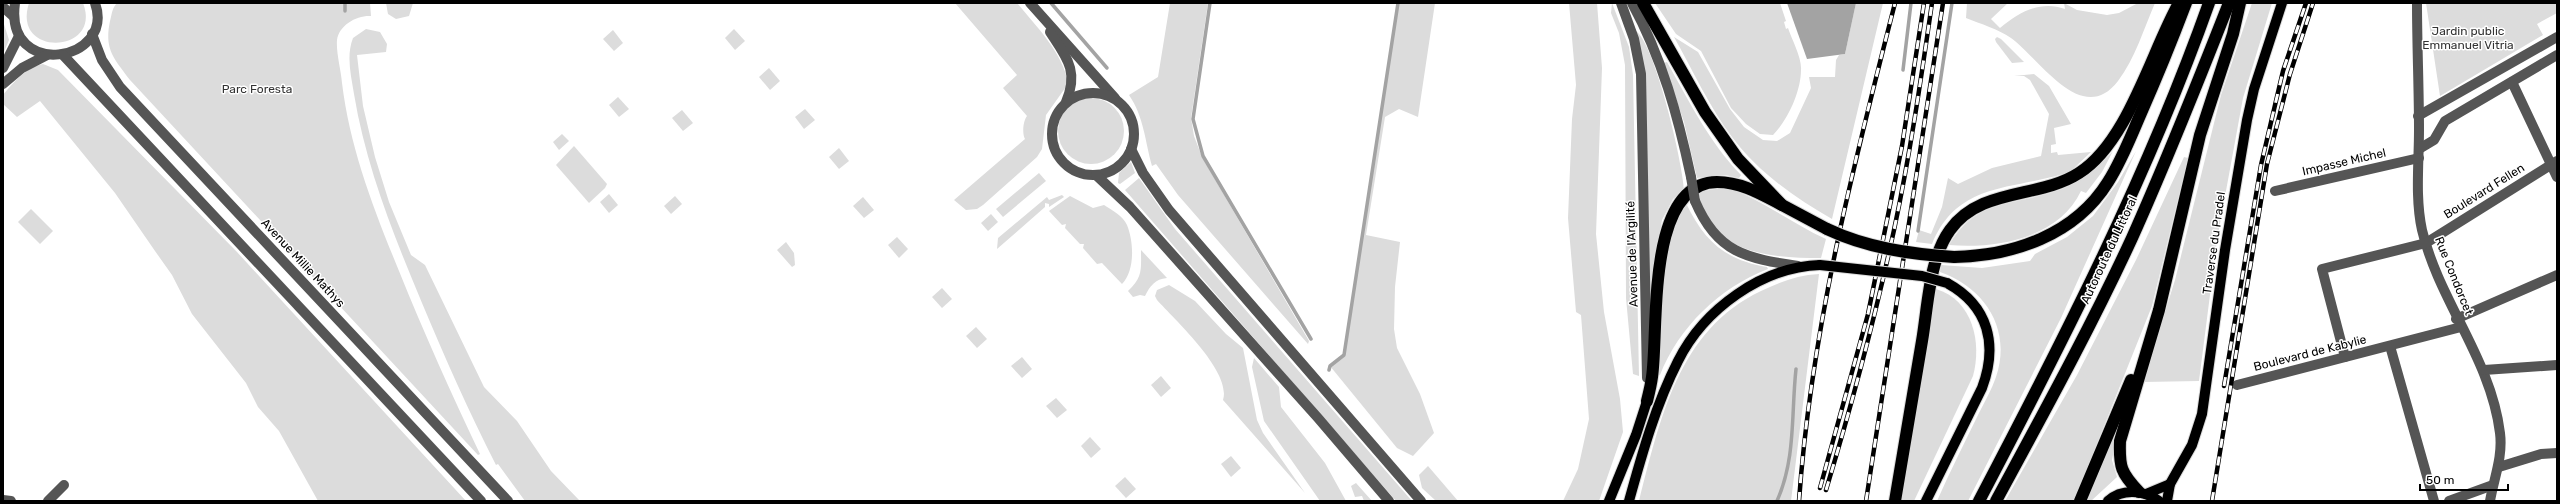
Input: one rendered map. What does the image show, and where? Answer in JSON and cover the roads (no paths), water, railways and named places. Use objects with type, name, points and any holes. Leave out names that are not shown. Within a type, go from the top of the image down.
[{"type":"highway","points":[[1643,3],[1705,112],[1738,159],[1782,205]]},
{"type":"highway","points":[[1895,501],[1929,296],[1944,240],[1962,217],[1975,208],[2002,196],[2059,183],[2079,173],[2102,154],[2121,126],[2179,3]]},
{"type":"highway","points":[[1647,401],[1652,378],[1658,284],[1665,236],[1672,214],[1681,198],[1696,188],[1715,182],[1732,184],[1753,190],[1827,229],[1868,245],[1908,253],[1954,257],[1993,254],[2040,241],[2062,229],[2091,203],[2107,183],[2124,153],[2168,53],[2186,3]]},
{"type":"highway","name":"Autoroute du Littoral","points":[[1979,501],[2110,239],[2161,126],[2209,3]]},
{"type":"highway","name":"Autoroute du Littoral","points":[[1996,501],[2072,362],[2131,239],[2180,128],[2229,3]]},
{"type":"highway","points":[[2142,493],[2125,477],[2119,463],[2120,441],[2159,310],[2200,136],[2233,34],[2240,3]]},
{"type":"highway","points":[[2080,501],[2103,451],[2159,310]]},
{"type":"main road","name":"Traverse du Pradel","points":[[2167,501],[2170,484],[2192,445],[2202,414],[2242,149],[2254,89],[2282,3]]},
{"type":"main road","points":[[1629,501],[1659,408],[1678,360],[1703,325],[1724,304],[1749,287],[1798,266],[1820,265],[1922,276],[1947,283],[1967,296],[1983,317],[1990,354],[1988,371],[1982,388],[1926,501]]},
{"type":"main road","name":"Avenue de l'Argilité","points":[[1609,501],[1636,435],[1647,401]]},
{"type":"main road","points":[[2108,501],[2125,493],[2142,493],[2170,484]]},
{"type":"main road","points":[[2142,493],[2159,501]]},
{"type":"street","points":[[15,3],[13,16],[19,36],[26,45],[47,56]]},
{"type":"street","points":[[3,84],[22,68],[47,56],[63,55],[80,48],[92,34],[96,21],[95,3]]},
{"type":"street","name":"Avenue de l'Argilité","points":[[1621,3],[1634,39],[1641,74],[1647,401]]},
{"type":"street","points":[[1632,3],[1646,28],[1662,68],[1677,114],[1695,200],[1704,223],[1721,241],[1743,254],[1798,266]]},
{"type":"street","name":"Rue Condorcet","points":[[2417,3],[2419,153],[2418,195],[2426,243],[2459,323],[2484,370],[2500,433],[2499,467],[2490,501]]},
{"type":"street","points":[[3,7],[13,16]]},
{"type":"street","points":[[1033,7],[1118,101],[1127,111],[1133,123],[1134,136],[1132,149],[1123,162],[1111,171],[1096,175],[1086,174],[1072,169],[1061,160],[1056,151],[1052,138],[1053,125],[1058,112],[1066,102],[1078,95],[1092,92],[1106,94],[1118,101]]},
{"type":"street","points":[[1033,7],[1069,63],[1073,74],[1066,102]]},
{"type":"street","name":"Avenue Millie Mathys","points":[[92,34],[102,60],[120,87],[508,501]]},
{"type":"street","points":[[3,68],[19,36]]},
{"type":"street","points":[[2418,116],[2557,37]]},
{"type":"street","points":[[63,55],[481,501]]},
{"type":"street","points":[[2419,153],[2434,140],[2445,121],[2557,55]]},
{"type":"street","points":[[2512,82],[2554,163],[2557,177]]},
{"type":"street","points":[[1132,149],[1143,173],[1169,210],[1421,501]]},
{"type":"street","name":"Impasse Michel","points":[[2275,191],[2419,153]]},
{"type":"street","name":"Boulevard Fellen","points":[[2345,357],[2322,269],[2426,243],[2554,163]]},
{"type":"street","points":[[1096,175],[1130,207],[1318,418],[1389,501]]},
{"type":"street","name":"Boulevard de Kabylie","points":[[2237,385],[2390,346],[2459,323],[2557,276]]},
{"type":"street","points":[[2390,346],[2434,501]]},
{"type":"street","points":[[2484,370],[2557,365]]},
{"type":"street","points":[[2499,467],[2541,454],[2557,453]]},
{"type":"street","points":[[48,501],[64,485]]},
{"type":"street","points":[[2449,501],[2493,485]]},
{"type":"street","points":[[3,500],[11,501]]},
{"type":"waterway","points":[[345,3],[345,11]]},
{"type":"waterway","points":[[1051,3],[1107,68]]},
{"type":"waterway","points":[[1210,3],[1193,119],[1203,156],[1311,339]]},
{"type":"waterway","points":[[1329,370],[1330,366],[1344,355],[1398,3]]},
{"type":"waterway","points":[[1903,70],[1911,3]]},
{"type":"waterway","points":[[1918,231],[1952,3]]},
{"type":"waterway","points":[[1777,501],[1783,485],[1790,452],[1796,369]]},
{"type":"railway","points":[[1799,501],[1813,375],[1824,312],[1849,188],[1895,3]]},
{"type":"railway","points":[[1820,488],[1868,314],[1902,146],[1924,3]]},
{"type":"railway","points":[[1826,490],[1863,361],[1894,230],[1910,145],[1932,3]]},
{"type":"railway","points":[[1866,501],[1943,3]]},
{"type":"railway","points":[[2224,386],[2261,165],[2283,71],[2306,3]]},
{"type":"railway","points":[[2212,501],[2267,164],[2290,74],[2313,3]]},
{"type":"park label","name":"Jardin public Emmanuel Vitria","points":[[2468,38]]},
{"type":"park label","name":"Parc Foresta","points":[[257,89]]}]
